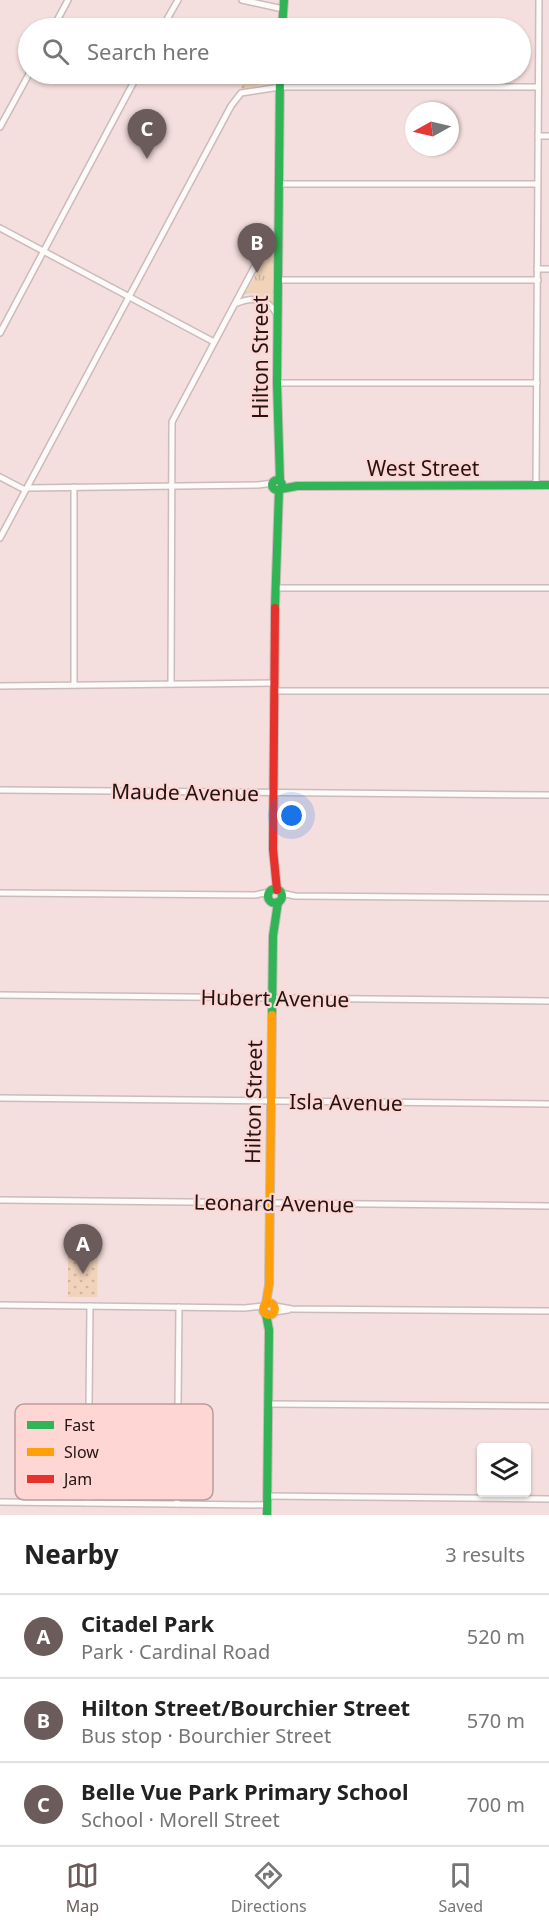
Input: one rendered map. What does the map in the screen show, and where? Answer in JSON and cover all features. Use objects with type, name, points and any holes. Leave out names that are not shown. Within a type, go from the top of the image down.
[{"type":"street","points":[[58,18],[68,0]]},
{"type":"street","points":[[168,18],[178,0]]},
{"type":"street","points":[[242,0],[283,9]]},
{"type":"street","points":[[283,18],[284,0]]},
{"type":"street","points":[[536,486],[539,0]]},
{"type":"street","points":[[0,127],[24,84]]},
{"type":"street","points":[[0,333],[133,84]]},
{"type":"street","points":[[0,538],[235,99],[250,90],[280,87],[538,87]]},
{"type":"street","name":"Hilton Street","points":[[267,1515],[275,896],[280,87]]},
{"type":"street","points":[[538,136],[549,136]]},
{"type":"street","points":[[279,184],[537,184]]},
{"type":"street","points":[[0,228],[214,342]]},
{"type":"street","points":[[171,684],[172,422],[265,247],[270,243],[279,242]]},
{"type":"street","points":[[537,269],[549,269]]},
{"type":"street","points":[[278,280],[538,280]]},
{"type":"street","points":[[234,305],[257,299],[272,307],[278,317]]},
{"type":"street","points":[[278,383],[537,383]]},
{"type":"street","name":"West Street","points":[[0,477],[26,489],[258,485],[549,485]]},
{"type":"street","points":[[74,487],[74,685]]},
{"type":"street","points":[[276,588],[549,588]]},
{"type":"street","points":[[0,686],[171,684],[549,691]]},
{"type":"street","name":"Maude Avenue","points":[[0,790],[549,795]]},
{"type":"street","points":[[0,893],[549,898]]},
{"type":"street","name":"Hubert Avenue","points":[[0,995],[549,1001]]},
{"type":"street","name":"Isla Avenue","points":[[0,1098],[549,1104]]},
{"type":"street","name":"Leonard Avenue","points":[[0,1200],[549,1206]]},
{"type":"street","points":[[0,1305],[549,1311]]},
{"type":"street","points":[[89,1404],[90,1306]]},
{"type":"street","points":[[179,1404],[180,1307]]},
{"type":"street","points":[[268,1404],[549,1406]]},
{"type":"street","points":[[267,1496],[549,1499]]},
{"type":"street","points":[[177,1500],[177,1504]]},
{"type":"street","points":[[0,1502],[267,1505]]},
{"type":"green space","points":[[243,84],[265,84],[258,85],[239,92]]},
{"type":"green space","points":[[269,251],[275,253],[273,304],[255,293],[245,294]]},
{"type":"green space","points":[[68,1252],[98,1252],[97,1297],[68,1297]]},
{"type":"traffic: fast","points":[[283,18],[284,0]]},
{"type":"traffic: fast","points":[[280,84],[277,383],[280,481]]},
{"type":"traffic: fast","points":[[277,480],[281,481],[282,485],[281,489],[277,490],[273,489],[272,485],[273,481],[277,480]]},
{"type":"traffic: fast","points":[[281,489],[297,486],[549,485]]},
{"type":"traffic: fast","points":[[275,608],[279,490]]},
{"type":"traffic: fast","points":[[275,889],[280,891],[282,896],[280,901],[275,903],[270,901],[268,896],[270,891],[275,889]]},
{"type":"traffic: fast","points":[[272,1015],[273,936],[278,902]]},
{"type":"traffic: fast","points":[[266,1314],[269,1330],[267,1515]]},
{"type":"traffic: slow","points":[[266,1303],[269,1285],[272,1015]]},
{"type":"traffic: slow","points":[[271,1303],[275,1309],[271,1315],[267,1315],[263,1307],[271,1303]]},
{"type":"traffic: jam","points":[[275,608],[273,849],[277,890]]},
{"type":"place","name":"Belle Vue Park Primary School","points":[[147,159]]},
{"type":"place","name":"Hilton Street/Bourchier Street","points":[[257,273]]},
{"type":"place","name":"Citadel Park","points":[[83,1274]]}]
